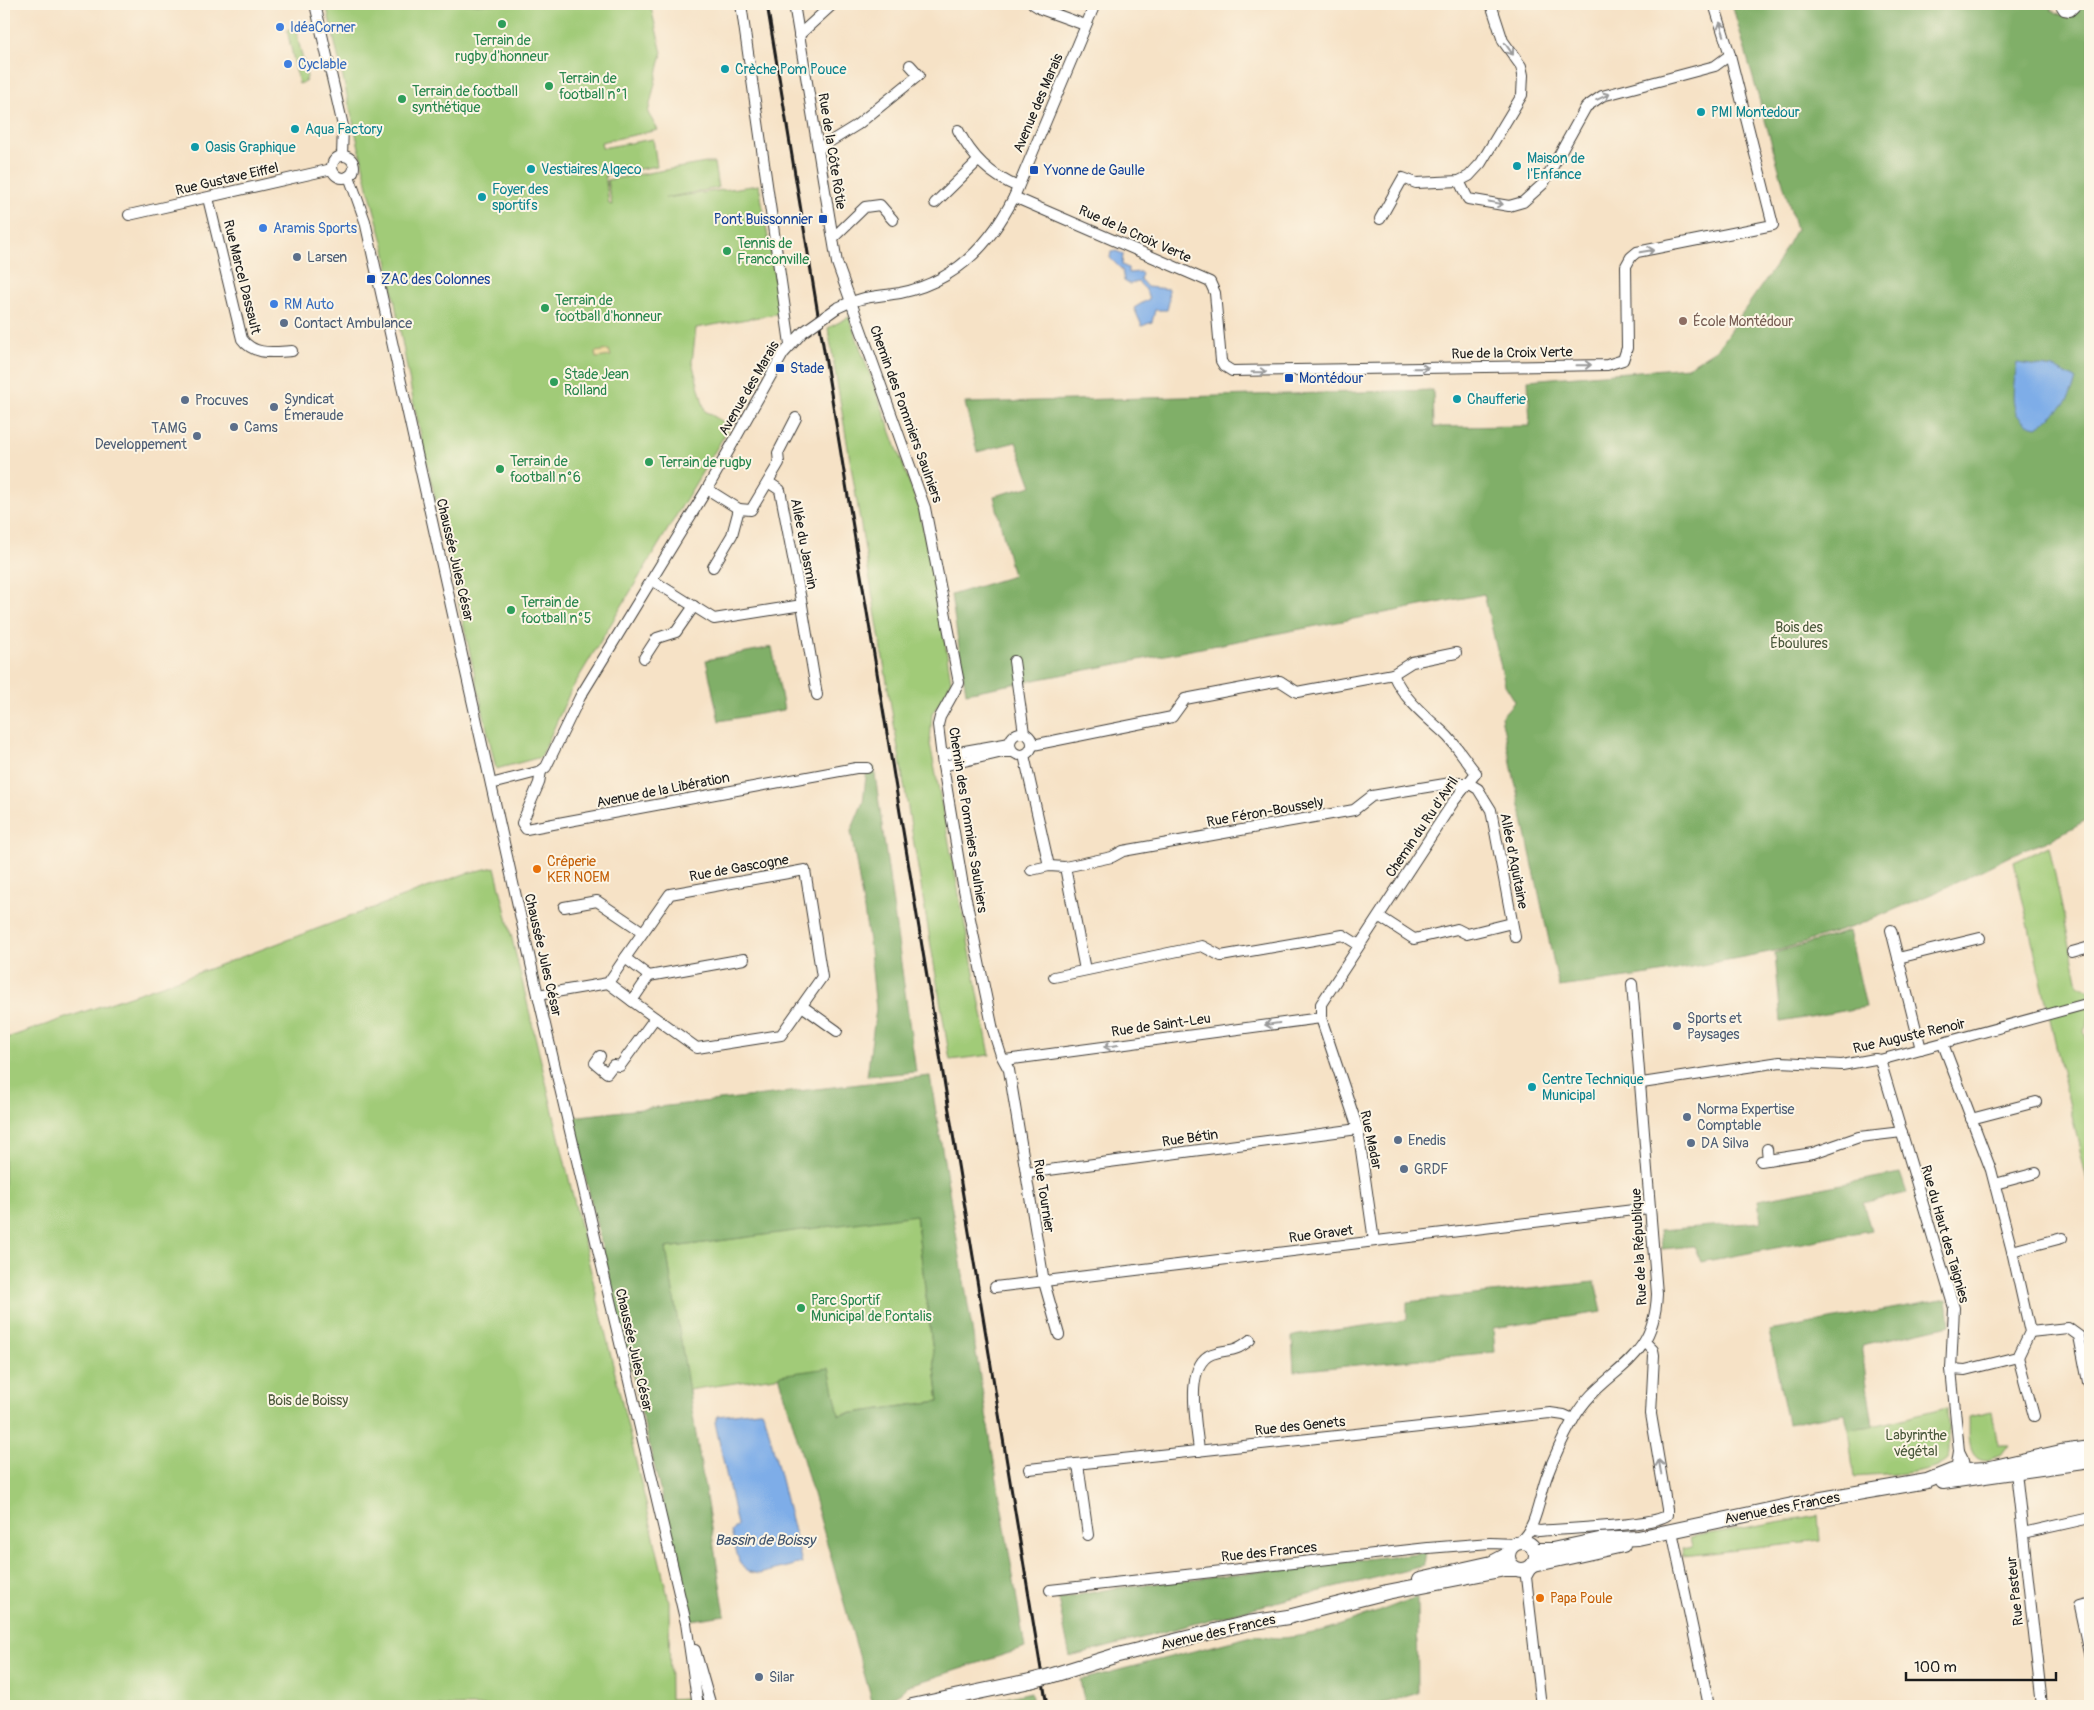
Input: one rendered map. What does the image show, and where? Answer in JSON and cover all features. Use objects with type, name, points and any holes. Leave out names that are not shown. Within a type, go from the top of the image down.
[{"type":"main road","name":"Avenue des Frances","points":[[2011,1468],[2069,1451],[2090,1448]]},
{"type":"main road","name":"Avenue des Frances","points":[[1387,1592],[1435,1574],[1498,1562],[1519,1548],[1544,1551],[1599,1540],[1638,1538],[1816,1500],[1986,1469],[2090,1461]]},
{"type":"main road","name":"Avenue des Frances","points":[[912,1706],[1030,1681],[1114,1656],[1387,1592],[1525,1570],[1612,1548],[1638,1538]]},
{"type":"main road","points":[[1519,1548],[1536,1557],[1525,1570],[1508,1562],[1519,1548]]},
{"type":"street","points":[[315,4],[343,126],[342,156],[334,160],[332,169],[340,177],[348,176]]},
{"type":"street","points":[[741,4],[790,344]]},
{"type":"street","name":"Rue de la Côte Rôtie","points":[[794,4],[832,238],[837,263],[850,301]]},
{"type":"street","points":[[799,35],[833,4]]},
{"type":"street","points":[[1033,4],[1041,9],[1085,25]]},
{"type":"street","name":"Avenue des Marais","points":[[541,771],[551,759],[580,697],[707,489],[790,344],[803,332],[850,301],[918,289],[955,271],[972,258],[1002,221],[1014,197],[1095,4]]},
{"type":"street","points":[[1380,219],[1403,178],[1416,183],[1459,181],[1469,176],[1481,164],[1521,97],[1524,87],[1521,66],[1503,41],[1491,4]]},
{"type":"street","name":"Rue de la Croix Verte","points":[[1014,197],[1210,282],[1216,293],[1220,354],[1224,366],[1232,371],[1607,365],[1623,360],[1627,348],[1626,266],[1631,257],[1638,252],[1772,225],[1730,54],[1714,4]]},
{"type":"street","points":[[2060,4],[2067,11],[2072,10],[2077,4]]},
{"type":"street","points":[[1459,181],[1468,199],[1509,206],[1523,202],[1543,184],[1586,107],[1602,96],[1715,66],[1730,54]]},
{"type":"street","points":[[818,149],[857,125],[919,75],[910,65]]},
{"type":"street","points":[[958,130],[966,146],[988,171],[1018,187]]},
{"type":"street","name":"Chaussée Jules César","points":[[342,156],[351,159],[354,165],[353,171],[348,176],[365,221],[538,994],[686,1623],[711,1706]]},
{"type":"street","points":[[935,202],[978,161]]},
{"type":"street","name":"Rue Gustave Eiffel","points":[[128,214],[208,198],[332,169]]},
{"type":"street","name":"Rue Marcel Dassault","points":[[208,198],[242,339],[254,350],[292,351]]},
{"type":"street","points":[[832,238],[865,207],[880,206],[893,220]]},
{"type":"street","name":"Chemin des Pommiers Saulniers","points":[[850,301],[897,426],[925,508],[933,538],[959,683],[940,717],[938,725],[942,760],[962,880],[992,1021],[1001,1055],[1005,1060]]},
{"type":"street","points":[[707,489],[739,509],[751,510],[780,463],[778,453],[796,418]]},
{"type":"street","name":"Allée du Jasmin","points":[[652,580],[714,619],[802,605],[780,490],[768,482]]},
{"type":"street","points":[[713,567],[732,535],[739,509]]},
{"type":"street","points":[[802,605],[817,695]]},
{"type":"street","points":[[644,658],[657,638],[676,632],[694,606]]},
{"type":"street","points":[[1033,745],[1172,717],[1185,699],[1280,680],[1297,692],[1393,674],[1412,662],[1456,653]]},
{"type":"street","points":[[1014,661],[1024,733],[1031,739],[1033,745],[1030,752],[1024,756]]},
{"type":"street","name":"Chemin du Ru d'Avril","points":[[1321,1018],[1322,1004],[1454,801],[1476,773],[1444,734],[1430,723],[1397,684],[1393,674]]},
{"type":"street","points":[[1012,748],[1013,736],[1024,733]]},
{"type":"street","points":[[942,760],[1003,752],[1012,748]]},
{"type":"street","points":[[1012,748],[1024,756],[1049,866]]},
{"type":"street","name":"Avenue de la Libération","points":[[541,771],[539,783],[522,823],[526,829],[856,768],[867,768]]},
{"type":"street","points":[[491,784],[541,771]]},
{"type":"street","name":"Rue Féron-Boussely","points":[[1065,867],[1112,857],[1123,851],[1354,810],[1372,796],[1452,783],[1468,783]]},
{"type":"street","name":"Allée d'Aquitaine","points":[[1468,783],[1478,789],[1491,810],[1515,937]]},
{"type":"street","points":[[1031,870],[1049,866],[1065,867],[1085,970]]},
{"type":"street","name":"Rue de Gascogne","points":[[804,870],[822,978],[781,1035],[697,1048],[608,983],[644,932],[670,894],[804,870]]},
{"type":"street","points":[[564,908],[597,901],[644,932]]},
{"type":"street","name":"Allée d'Aquitaine","points":[[1380,917],[1414,939],[1457,930],[1467,934],[1512,924]]},
{"type":"street","points":[[1891,930],[1921,1049]]},
{"type":"street","points":[[1054,976],[1202,946],[1221,956],[1343,934],[1360,945]]},
{"type":"street","points":[[1898,958],[1980,938]]},
{"type":"street","points":[[2072,952],[2090,947]]},
{"type":"street","points":[[625,958],[649,976]]},
{"type":"street","points":[[632,1001],[649,976],[744,960]]},
{"type":"street","points":[[538,994],[608,983]]},
{"type":"street","name":"Rue de la République","points":[[1519,1548],[1530,1530],[1547,1476],[1573,1419],[1580,1408],[1635,1356],[1653,1327],[1658,1294],[1642,1083],[1632,984]]},
{"type":"street","name":"Rue Auguste Renoir","points":[[1642,1083],[1780,1062],[1842,1066],[1875,1059],[1880,1060],[2090,1003]]},
{"type":"street","points":[[802,1006],[837,1032]]},
{"type":"street","points":[[600,1056],[595,1063],[607,1073],[613,1065],[620,1066],[655,1018]]},
{"type":"street","name":"Rue de Saint-Leu","points":[[1005,1060],[1321,1018]]},
{"type":"street","name":"Rue Madar","points":[[1321,1018],[1358,1129],[1374,1241]]},
{"type":"street","points":[[1943,1044],[1995,1184],[2012,1251],[2030,1332],[2018,1357],[2034,1416]]},
{"type":"street","name":"Rue Tournier","points":[[1005,1060],[1009,1070],[1044,1282],[1059,1335]]},
{"type":"street","name":"Rue du Haut des Taignies","points":[[1880,1060],[1954,1308],[1951,1369],[1962,1474]]},
{"type":"street","points":[[1971,1119],[2036,1102]]},
{"type":"street","name":"Rue Bétin","points":[[1026,1173],[1358,1129]]},
{"type":"street","points":[[1767,1149],[1764,1161],[1813,1153],[1859,1137],[1902,1132]]},
{"type":"street","points":[[1995,1184],[2036,1173]]},
{"type":"street","name":"Rue Gravet","points":[[995,1287],[1650,1208]]},
{"type":"street","points":[[2012,1251],[2062,1238]]},
{"type":"street","points":[[2030,1332],[2068,1328],[2079,1336],[2088,1382]]},
{"type":"street","points":[[1199,1451],[1193,1392],[1198,1370],[1212,1354],[1238,1350],[1250,1340]]},
{"type":"street","points":[[1530,1530],[1539,1531],[1609,1524],[1635,1525],[1658,1520],[1667,1515],[1668,1509],[1651,1414],[1654,1355],[1653,1350],[1645,1342]]},
{"type":"street","points":[[1951,1369],[1965,1370],[2018,1357]]},
{"type":"street","name":"Rue des Genets","points":[[1029,1469],[1550,1413],[1564,1414],[1573,1419]]},
{"type":"street","points":[[1078,1464],[1088,1535]]},
{"type":"street","name":"Rue Pasteur","points":[[2011,1468],[2023,1533],[2042,1706]]},
{"type":"street","points":[[2023,1533],[2090,1518]]},
{"type":"street","points":[[1672,1531],[1709,1706]]},
{"type":"street","name":"Rue des Frances","points":[[1050,1590],[1490,1543],[1519,1548]]},
{"type":"street","points":[[1525,1570],[1541,1706]]},
{"type":"street","points":[[2090,1603],[2078,1606],[2090,1657]]},
{"type":"street","name":"Chaussée Jules César","points":[[686,1623],[698,1706]]},
{"type":"green space","name":"Stade Jean Rolland","points":[[326,4],[650,4],[662,53],[648,113],[658,130],[601,142],[602,148],[653,139],[657,166],[605,175],[609,204],[612,205],[607,180],[706,163],[714,163],[718,188],[665,198],[759,185],[781,313],[696,328],[692,362],[705,411],[730,426],[570,692],[541,757],[496,769],[413,400],[385,249],[369,191]]},
{"type":"green space","name":"Bois des Éboulures","points":[[1732,4],[2050,4],[2050,9],[2061,15],[2075,14],[2083,4],[2090,4],[2090,818],[2046,842],[2024,849],[1941,890],[1858,925],[1780,950],[1649,975],[1559,987],[1501,717],[1515,701],[1505,685],[1484,594],[966,693],[951,595],[1013,576],[994,496],[1032,486],[1016,442],[977,452],[965,403],[1433,390],[1434,427],[1530,426],[1528,380],[1688,367],[1717,349],[1778,262],[1796,229]]},
{"type":"green space","points":[[292,28],[296,31],[307,77],[305,82],[299,84],[287,30]]},
{"type":"green space","points":[[849,317],[919,509],[938,597],[951,681],[943,698],[932,713],[930,744],[990,1055],[950,1060],[828,328]]},
{"type":"green space","points":[[772,647],[784,710],[719,721],[706,660]]},
{"type":"green space","points":[[874,767],[916,1072],[867,1076],[876,1009],[869,941],[851,831],[863,802],[867,768]]},
{"type":"green space","points":[[2049,846],[2078,984],[2089,991],[2091,1000],[2088,1022],[2084,1030],[2090,1057],[2090,1194],[2014,862]]},
{"type":"green space","name":"Bois de Boissy","points":[[495,867],[669,1601],[670,1699],[686,1698],[687,1706],[4,1706],[4,1039],[209,969],[467,873]]},
{"type":"green space","points":[[1849,931],[1866,1007],[1781,1022],[1775,953]]},
{"type":"green space","points":[[930,1076],[1025,1648],[907,1686],[895,1695],[872,1701],[779,1375],[829,1368],[839,1415],[939,1401],[916,1215],[666,1248],[725,1615],[691,1620],[571,1117]]},
{"type":"green space","points":[[1900,1173],[1907,1193],[1863,1203],[1871,1230],[1701,1262],[1694,1246],[1662,1249],[1660,1230],[1761,1222],[1758,1200]]},
{"type":"green space","name":"Parc Sportif Municipal de Pontalis","points":[[916,1214],[939,1401],[838,1415],[828,1369],[688,1390],[666,1248]]},
{"type":"green space","points":[[1595,1282],[1602,1312],[1493,1328],[1495,1352],[1294,1371],[1292,1336],[1407,1320],[1407,1302]]},
{"type":"green space","points":[[1947,1299],[1950,1325],[1861,1345],[1873,1426],[1848,1429],[1845,1413],[1788,1424],[1769,1331]]},
{"type":"green space","name":"Labyrinthe végétal","points":[[1947,1408],[1949,1454],[1942,1464],[1920,1471],[1854,1477],[1848,1429],[1873,1426]]},
{"type":"green space","points":[[1992,1411],[1998,1445],[2008,1445],[2000,1456],[1984,1461],[1978,1459],[1971,1449],[1969,1416]]},
{"type":"green space","points":[[1818,1515],[1820,1541],[1683,1556],[1682,1549],[1692,1547],[1690,1537]]},
{"type":"green space","points":[[1426,1552],[1424,1566],[1284,1600],[1070,1657],[1058,1599],[1115,1588]]},
{"type":"green space","points":[[1417,1597],[1418,1693],[1374,1706],[1085,1706],[1080,1680],[1256,1635],[1279,1638],[1312,1633],[1349,1622]]},
{"type":"green space","points":[[1031,1692],[1033,1706],[970,1706]]},
{"type":"sand","points":[[609,350],[611,356],[596,358],[595,352]]},
{"type":"water","points":[[1116,251],[1123,254],[1122,265],[1128,268],[1128,273],[1140,272],[1142,274],[1140,279],[1147,287],[1168,289],[1169,302],[1167,310],[1155,310],[1152,322],[1142,326],[1134,308],[1149,299],[1146,290],[1138,282],[1129,284],[1124,281],[1122,270],[1110,258],[1111,252]]},
{"type":"water","points":[[2017,363],[2054,368],[2076,379],[2074,387],[2062,407],[2037,427],[2027,424],[2015,410],[2013,392]]},
{"type":"water","name":"Bassin de Boissy","points":[[762,1411],[765,1416],[802,1563],[759,1574],[746,1571],[739,1561],[731,1532],[737,1525],[715,1422],[718,1416]]},
{"type":"railway","points":[[767,4],[1047,1706]]},
{"type":"place","name":"Terrain de rugby d'honneur","points":[[502,24]]},
{"type":"place","name":"IdéaCorner","points":[[280,27]]},
{"type":"place","name":"Cyclable","points":[[288,64]]},
{"type":"place","name":"Crèche Pom Pouce","points":[[725,69]]},
{"type":"place","name":"Terrain de football n°1","points":[[549,86]]},
{"type":"place","name":"Terrain de football synthétique","points":[[402,99]]},
{"type":"place","name":"PMI Montedour","points":[[1701,112]]},
{"type":"place","name":"Aqua Factory","points":[[295,129]]},
{"type":"place","name":"Oasis Graphique","points":[[195,147]]},
{"type":"place","name":"Maison de l'Enfance","points":[[1517,166]]},
{"type":"place","name":"Vestiaires Algeco","points":[[531,169]]},
{"type":"place","name":"Yvonne de Gaulle","points":[[1034,170]]},
{"type":"place","name":"Foyer des sportifs","points":[[482,197]]},
{"type":"place","name":"Pont Buissonnier","points":[[823,219]]},
{"type":"place","name":"Aramis Sports","points":[[263,228]]},
{"type":"place","name":"Tennis de Franconville","points":[[727,251]]},
{"type":"place","name":"Larsen","points":[[297,257]]},
{"type":"place","name":"ZAC des Colonnes","points":[[371,279]]},
{"type":"place","name":"RM Auto","points":[[274,304]]},
{"type":"place","name":"Terrain de football d'honneur","points":[[545,308]]},
{"type":"place","name":"École Montédour","points":[[1683,321]]},
{"type":"place","name":"Contact Ambulance","points":[[284,323]]},
{"type":"place","name":"Stade","points":[[780,368]]},
{"type":"place","name":"Montédour","points":[[1289,378]]},
{"type":"place","name":"Stade Jean Rolland","points":[[554,382]]},
{"type":"place","name":"Chaufferie","points":[[1457,399]]},
{"type":"place","name":"Procuves","points":[[185,400]]},
{"type":"place","name":"Syndicat Émeraude","points":[[274,407]]},
{"type":"place","name":"Cams","points":[[234,427]]},
{"type":"place","name":"TAMG Developpement","points":[[197,436]]},
{"type":"place","name":"Terrain de rugby","points":[[649,462]]},
{"type":"place","name":"Terrain de football n°6","points":[[500,469]]},
{"type":"place","name":"Terrain de football n°5","points":[[511,610]]},
{"type":"place","name":"Crêperie KER NOEM","points":[[537,869]]},
{"type":"place","name":"Sports et Paysages","points":[[1677,1026]]},
{"type":"place","name":"Centre Technique Municipal","points":[[1532,1087]]},
{"type":"place","name":"Norma Expertise Comptable","points":[[1687,1117]]},
{"type":"place","name":"Enedis","points":[[1398,1140]]},
{"type":"place","name":"DA Silva","points":[[1691,1143]]},
{"type":"place","name":"GRDF","points":[[1404,1169]]},
{"type":"place","name":"Parc Sportif Municipal de Pontalis","points":[[801,1308]]},
{"type":"place","name":"Papa Poule","points":[[1540,1598]]},
{"type":"place","name":"Silar","points":[[759,1677]]}]
